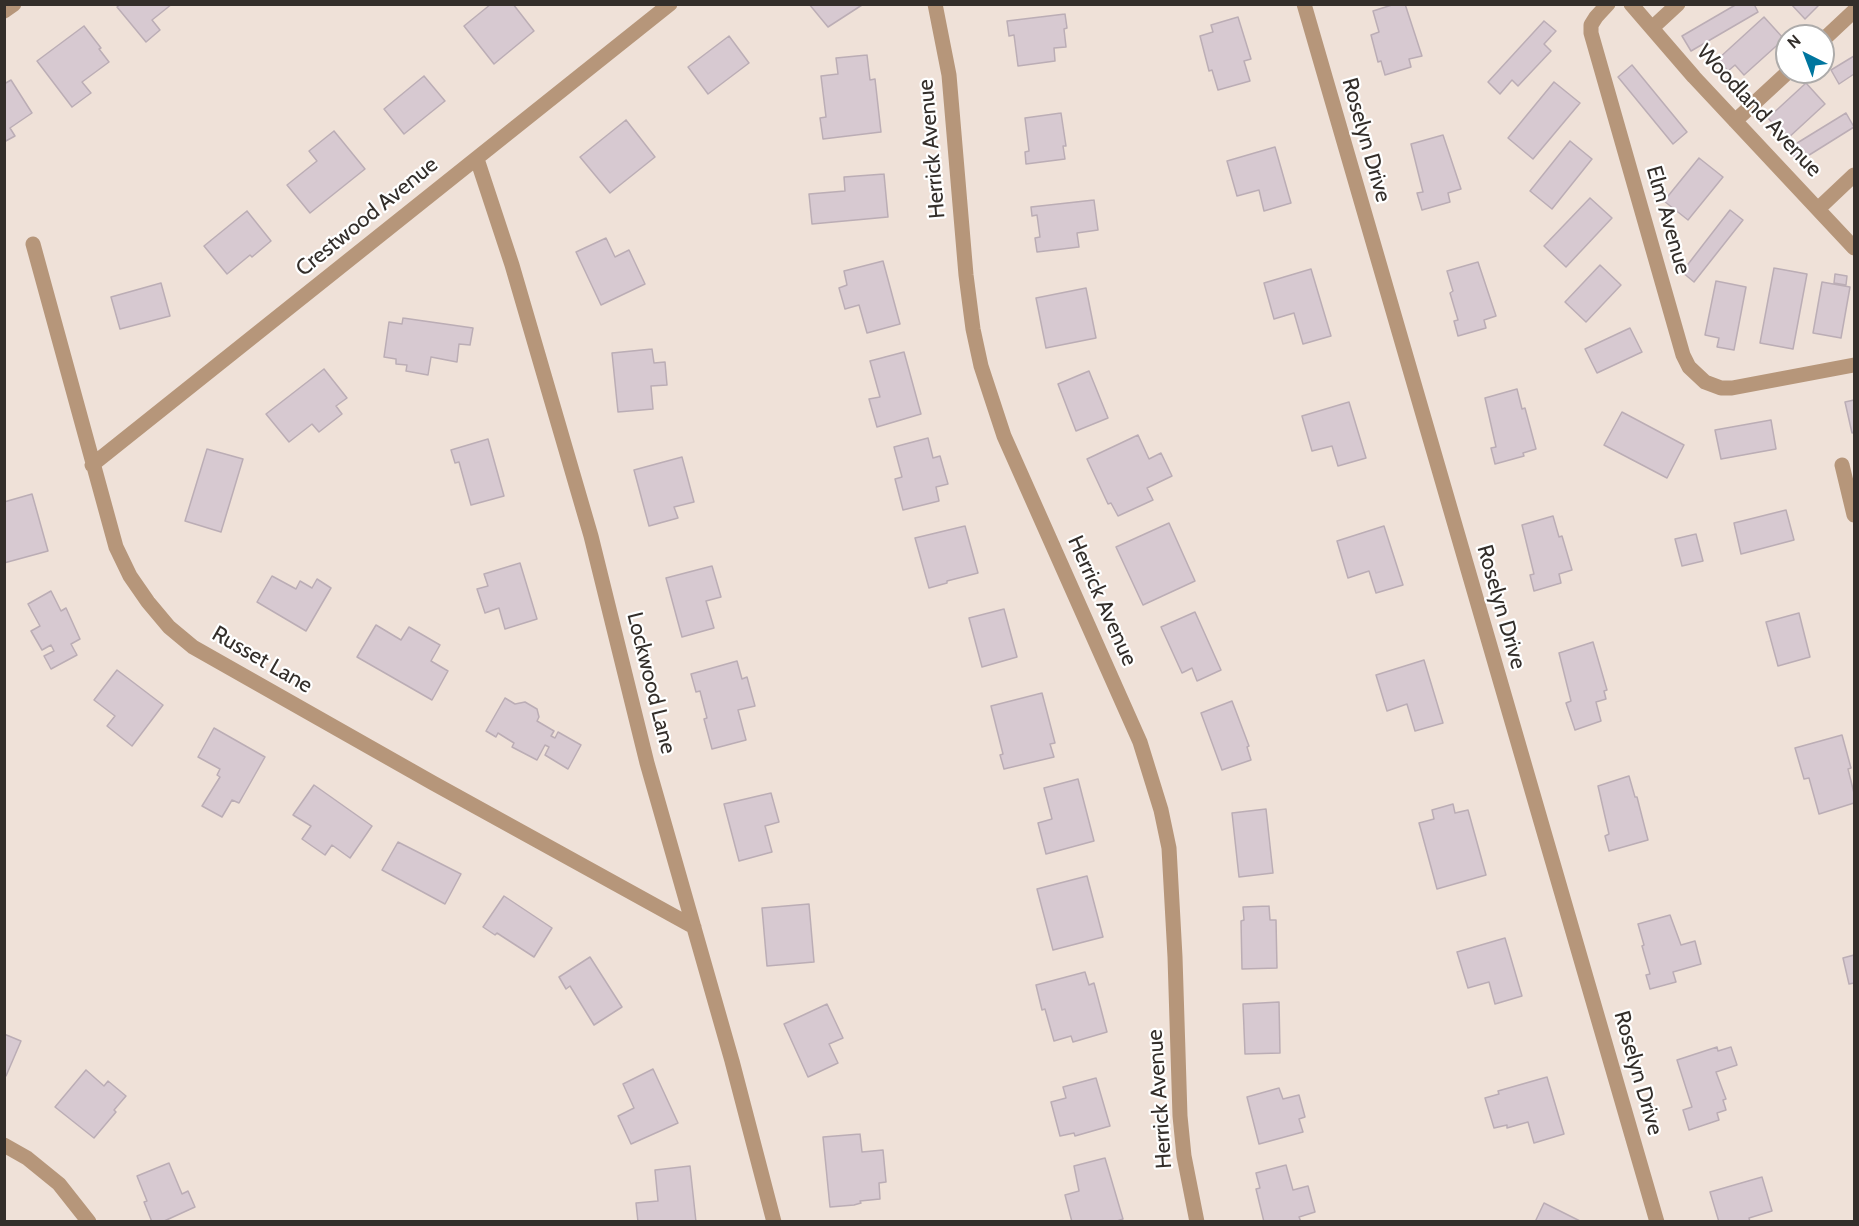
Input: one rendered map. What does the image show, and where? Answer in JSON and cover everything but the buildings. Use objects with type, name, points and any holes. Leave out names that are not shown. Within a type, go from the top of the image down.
[{"type":"street","points":[[4,11],[14,4]]},
{"type":"street","name":"Crestwood Avenue","points":[[92,465],[670,4]]},
{"type":"street","name":"Herrick Avenue","points":[[934,4],[949,75],[966,275],[973,329],[981,366],[1004,436],[1140,742],[1161,810],[1170,859],[1180,1116],[1184,1156],[1197,1221]]},
{"type":"street","name":"Roselyn Drive","points":[[1304,4],[1657,1221]]},
{"type":"street","name":"Elm Avenue","points":[[1608,4],[1596,17],[1590,33],[1683,355],[1695,374],[1705,382],[1721,388],[1854,365]]},
{"type":"street","name":"Woodland Avenue","points":[[1631,4],[1854,248]]},
{"type":"street","points":[[1652,28],[1678,4]]},
{"type":"street","points":[[1835,29],[1854,11]]},
{"type":"street","points":[[1736,121],[1775,84]]},
{"type":"street","name":"Lockwood Lane","points":[[477,159],[512,265],[591,536],[647,763],[774,1221]]},
{"type":"street","points":[[1819,208],[1854,175]]},
{"type":"street","name":"Russet Lane","points":[[33,244],[116,547],[130,576],[169,627],[193,647],[694,927]]},
{"type":"street","points":[[1842,465],[1854,515]]},
{"type":"street","points":[[4,1144],[27,1158],[59,1184],[89,1221]]}]
